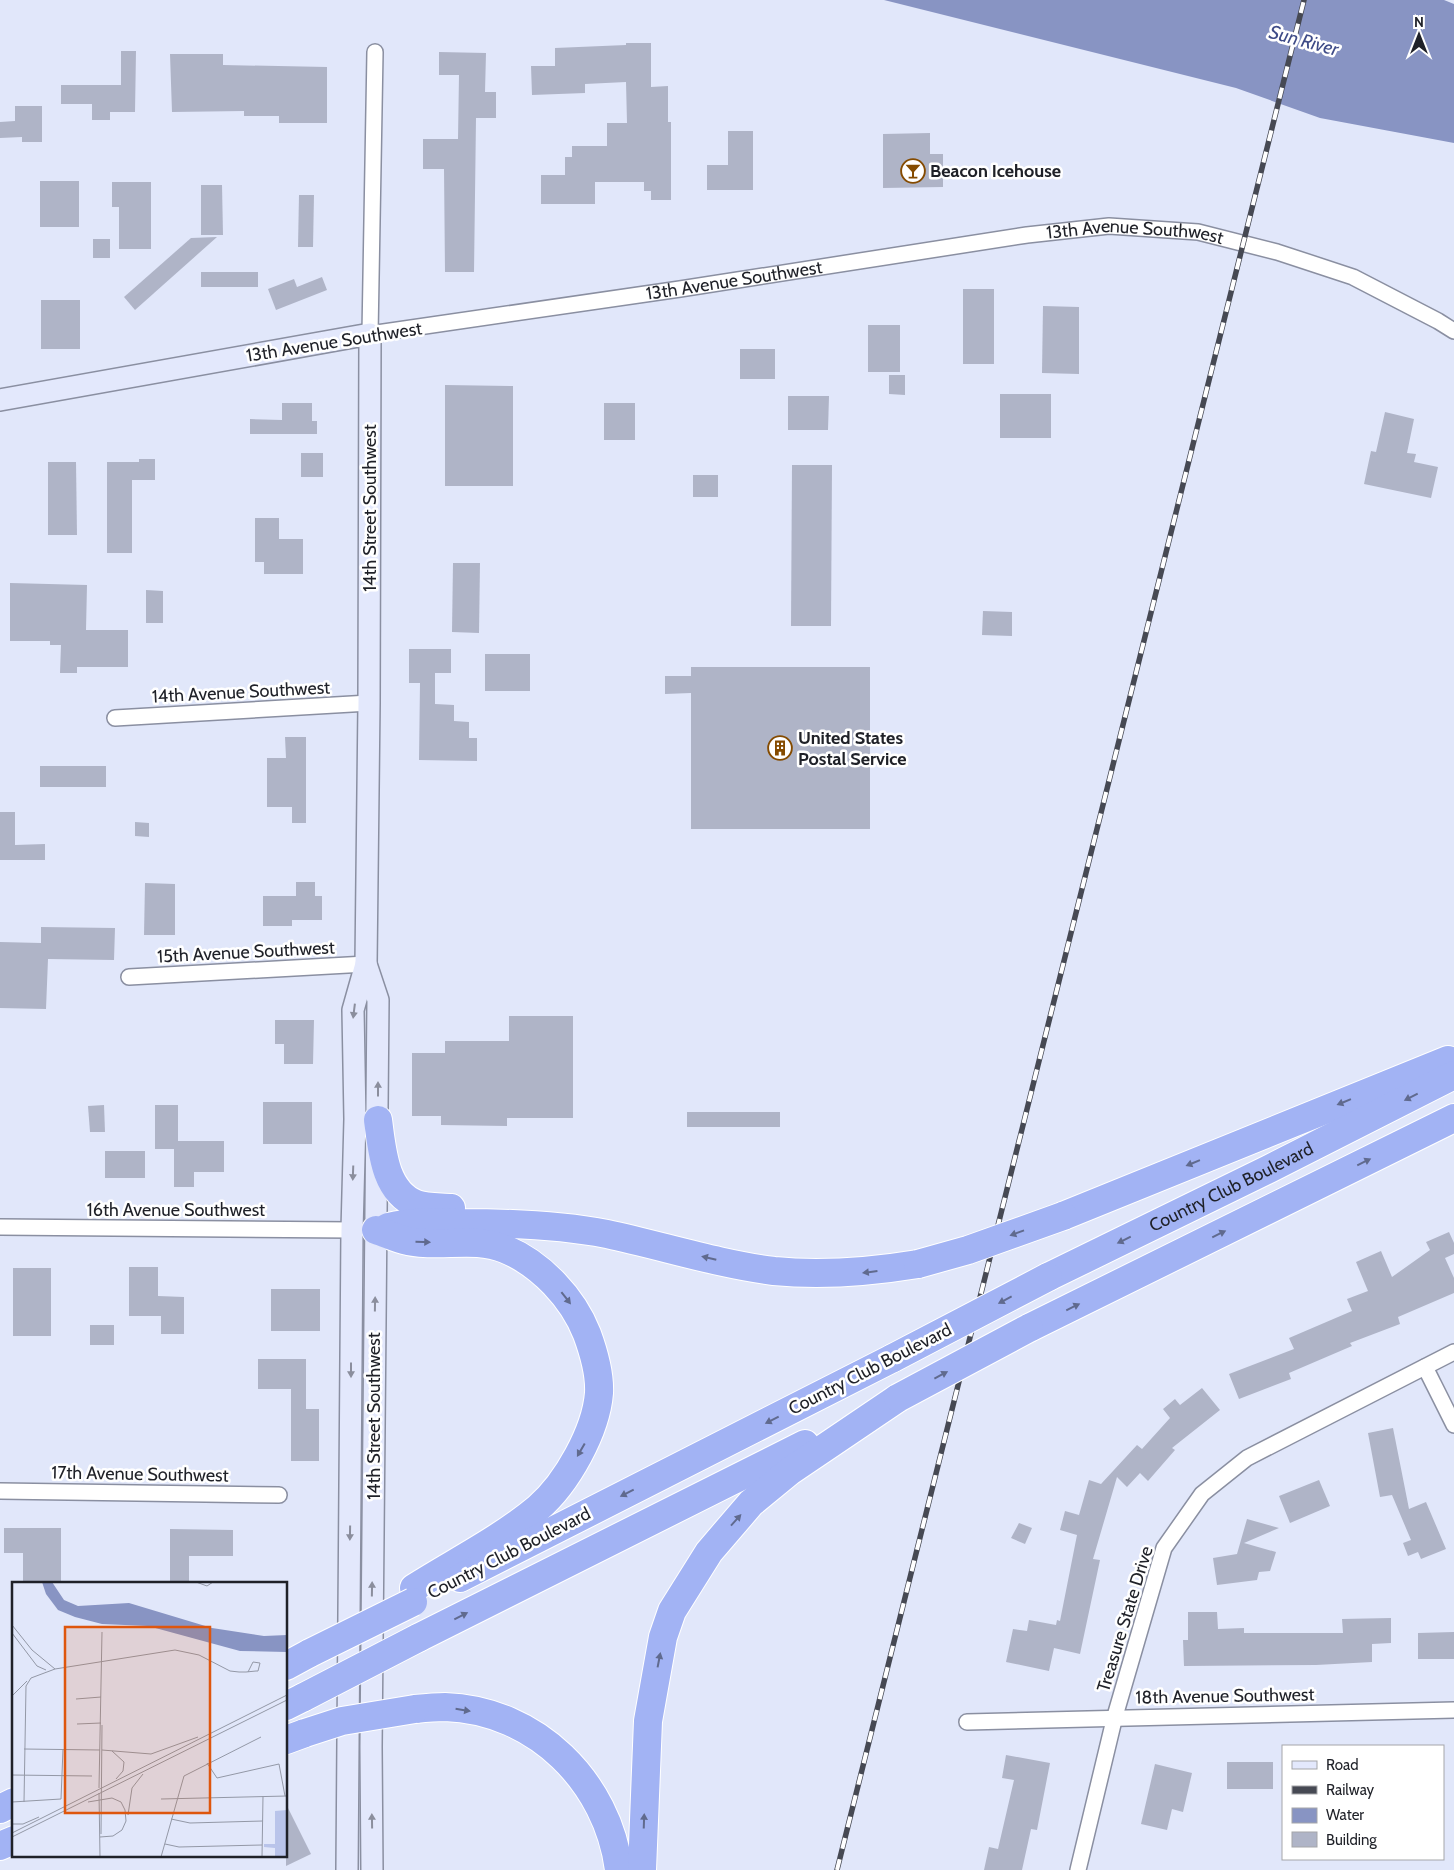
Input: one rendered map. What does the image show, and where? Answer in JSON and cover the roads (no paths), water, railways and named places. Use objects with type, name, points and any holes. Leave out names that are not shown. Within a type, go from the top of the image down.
[{"type":"highway","points":[[364,1230],[408,1222],[507,1223],[605,1234],[774,1271],[824,1274],[867,1273],[918,1264],[968,1250],[1063,1216],[1454,1058]]},
{"type":"highway","name":"Country Club Boulevard","points":[[288,1665],[414,1595],[893,1358],[1048,1277],[1269,1169],[1454,1075]]},
{"type":"highway","name":"Country Club Boulevard","points":[[295,1701],[898,1398],[1029,1328],[1454,1118]]},
{"type":"highway","points":[[378,1120],[382,1154],[390,1178],[402,1194],[417,1205],[504,1214],[548,1227]]},
{"type":"highway","points":[[364,1230],[408,1241],[479,1243],[504,1248],[525,1259],[568,1298],[585,1329],[595,1355],[599,1393],[593,1422],[584,1445],[561,1483],[539,1508],[414,1595]]},
{"type":"highway","points":[[642,1870],[648,1721],[664,1637],[672,1611],[709,1552],[751,1503],[790,1471],[898,1398]]},
{"type":"highway","points":[[296,1737],[342,1721],[415,1709],[446,1707],[501,1718],[527,1729],[546,1742],[580,1774],[593,1792],[611,1833],[619,1870]]},
{"type":"highway","points":[[0,1809],[12,1803]]},
{"type":"highway","points":[[0,1846],[12,1841]]},
{"type":"highway","points":[[0,1852],[12,1847]]},
{"type":"street","name":"14th Street Southwest","points":[[372,1870],[364,1230],[355,1119],[353,1010],[366,964],[370,334],[374,52]]},
{"type":"street","name":"13th Avenue Southwest","points":[[0,400],[370,334],[690,288],[1027,234],[1109,226],[1198,232],[1276,252],[1353,277],[1454,331]]},
{"type":"street","name":"14th Avenue Southwest","points":[[115,718],[369,703]]},
{"type":"street","name":"14th Street Southwest","points":[[347,1870],[364,1230],[378,1120],[378,1000],[366,964]]},
{"type":"street","name":"15th Avenue Southwest","points":[[129,977],[366,964]]},
{"type":"street","name":"16th Avenue Southwest","points":[[0,1227],[364,1230]]},
{"type":"street","name":"Treasure State Drive","points":[[1078,1870],[1115,1716],[1164,1548],[1202,1494],[1247,1458],[1454,1352]]},
{"type":"street","points":[[1425,1366],[1454,1424]]},
{"type":"street","name":"17th Avenue Southwest","points":[[0,1491],[279,1495]]},
{"type":"street","name":"18th Avenue Southwest","points":[[967,1722],[1115,1716],[1454,1710]]},
{"type":"water","name":"Sun River","points":[[884,0],[1444,0],[1454,4],[1454,143],[1320,118],[1236,88]]},
{"type":"railway","points":[[837,1870],[1304,0]]},
{"type":"place","name":"Beacon Icehouse","points":[[913,171]]},
{"type":"place","name":"United States Postal Service","points":[[780,748]]}]
